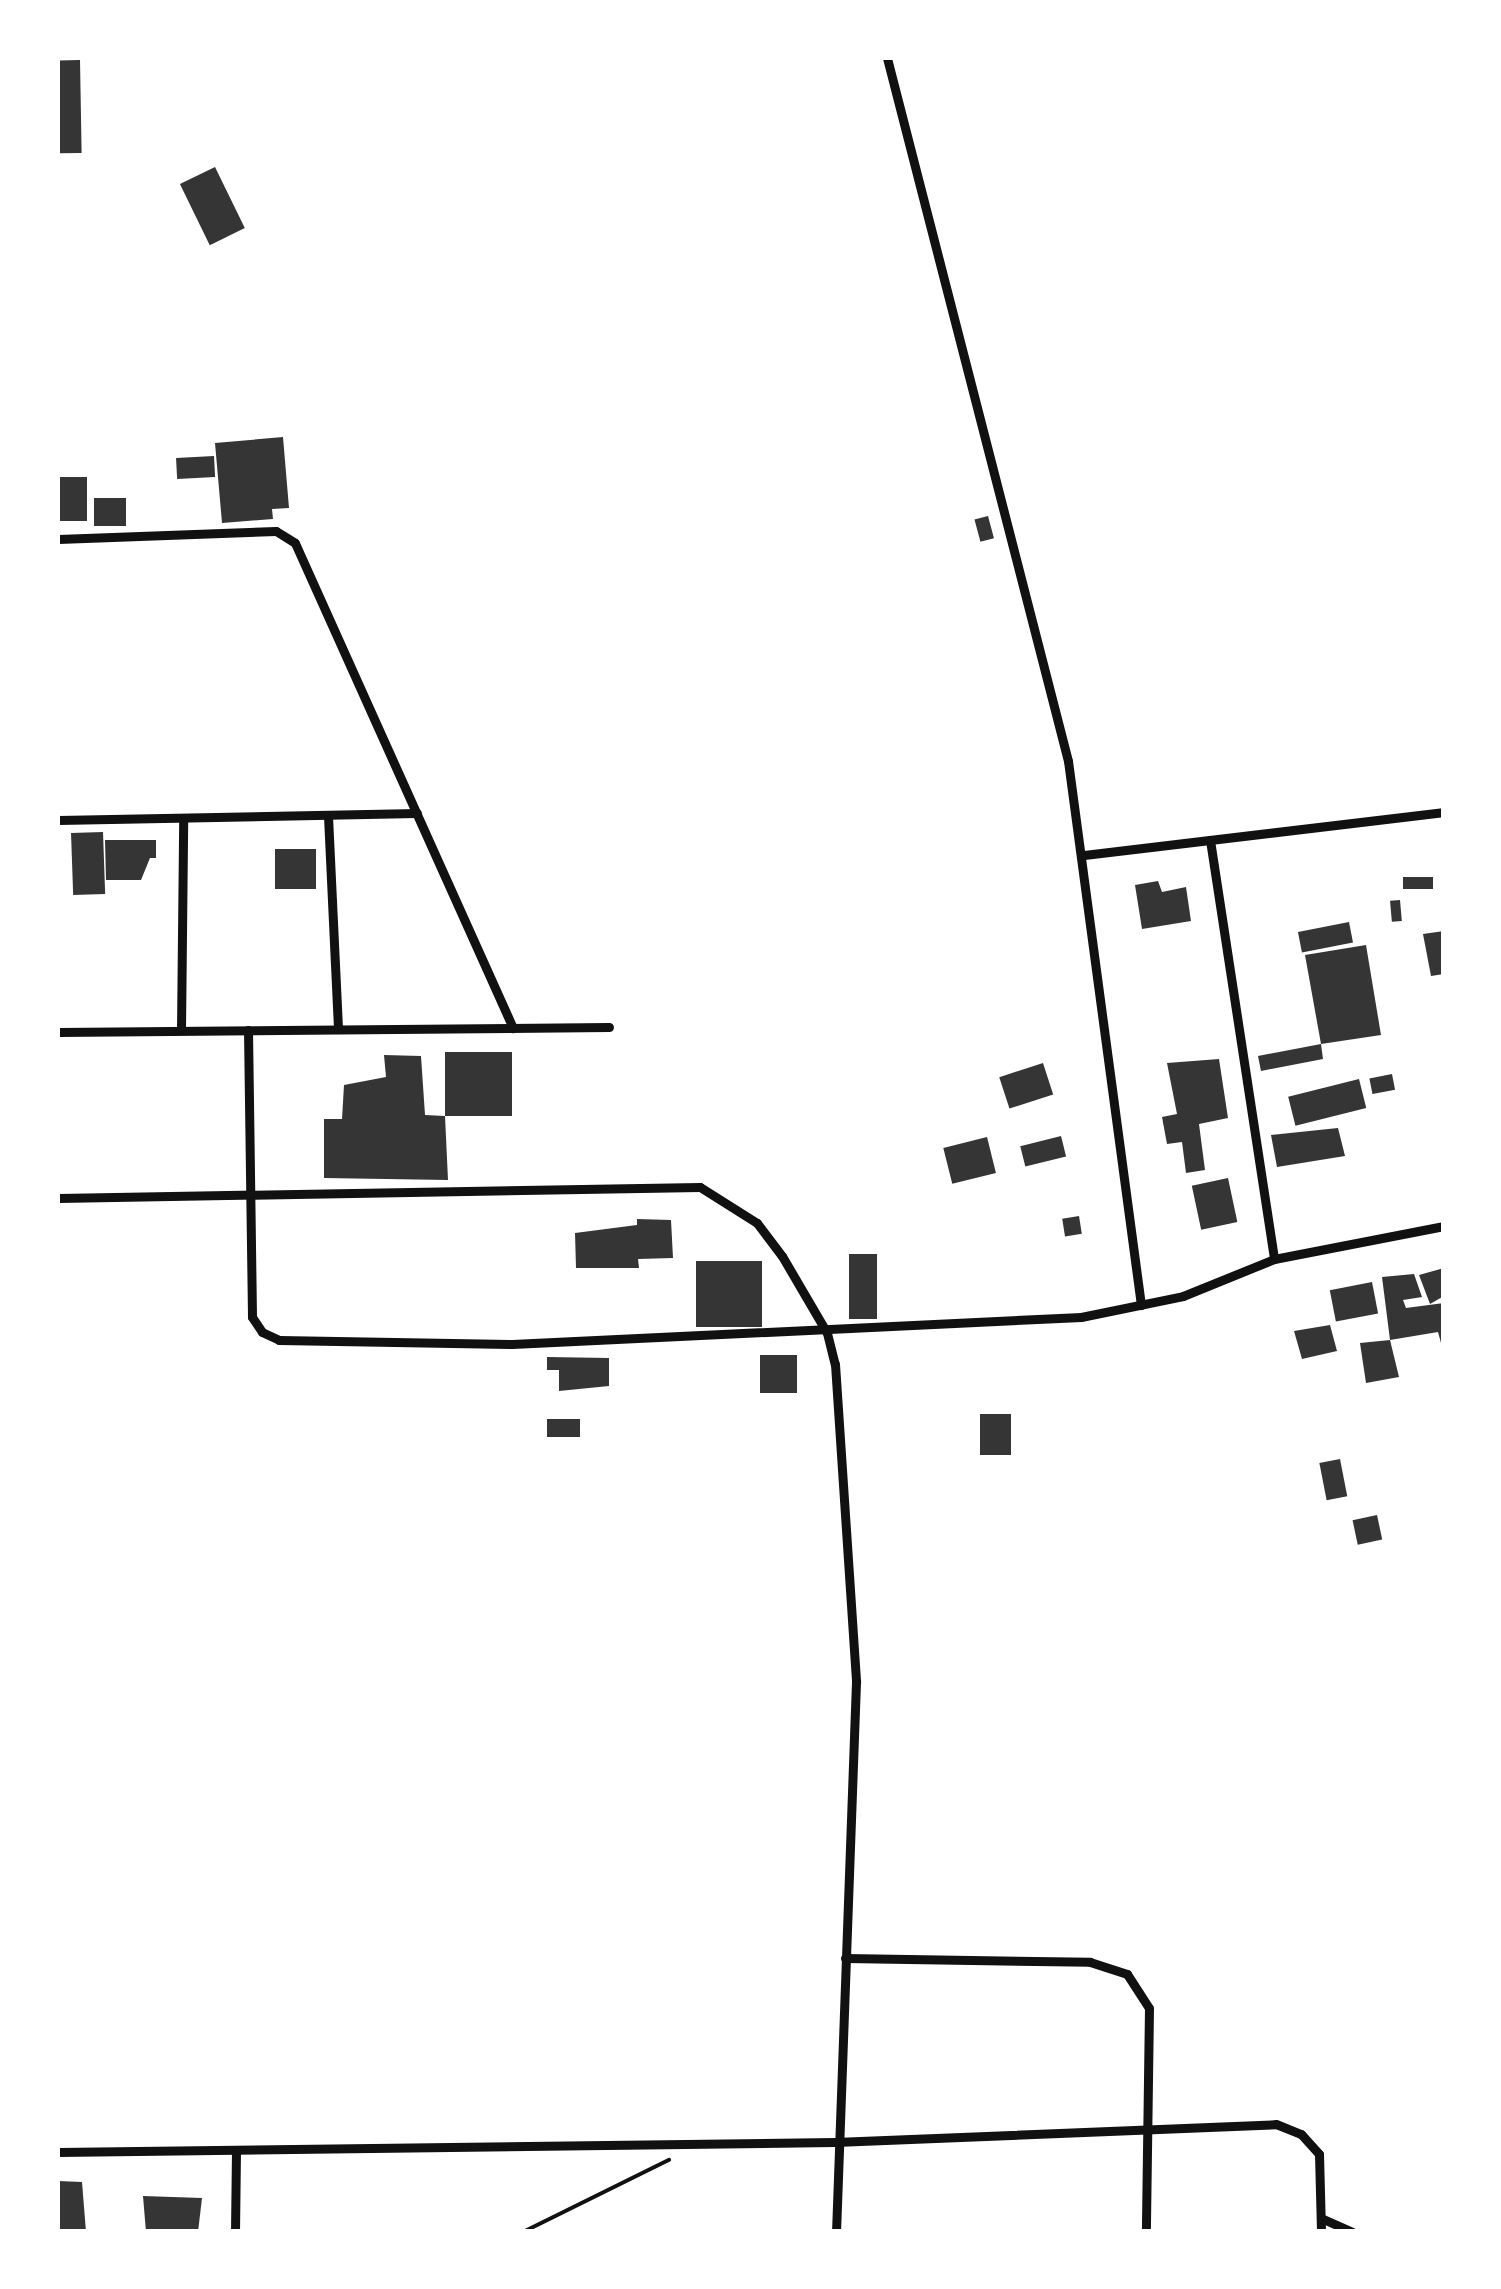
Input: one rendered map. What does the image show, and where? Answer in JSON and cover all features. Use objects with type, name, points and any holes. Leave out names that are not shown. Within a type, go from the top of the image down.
[{"type":"street","points":[[886,58],[1068,761],[1084,855],[1141,1305]]},
{"type":"street","points":[[58,539],[284,532],[305,557],[513,1028]]},
{"type":"street","points":[[1084,855],[1444,812]]},
{"type":"street","points":[[58,820],[183,822],[417,813]]},
{"type":"street","points":[[328,816],[338,1027]]},
{"type":"street","points":[[181,1030],[183,822]]},
{"type":"street","points":[[1210,840],[1274,1259]]},
{"type":"street","points":[[58,1032],[609,1027]]},
{"type":"street","points":[[248,1030],[252,1317],[262,1332],[279,1340],[512,1344],[826,1333],[1062,1319],[1183,1296],[1274,1259],[1444,1226]]},
{"type":"street","points":[[58,1198],[250,1190],[700,1187],[756,1223],[826,1333],[841,1436],[856,1682],[836,2142],[836,2232]]},
{"type":"street","points":[[845,1958],[1090,1962],[1127,1974],[1148,2008],[1146,2232]]},
{"type":"street","points":[[58,2152],[836,2142],[1276,2124],[1301,2134],[1319,2154],[1321,2232]]},
{"type":"street","points":[[234,2232],[236,2152]]},
{"type":"street","points":[[1321,2218],[1352,2232]]},
{"type":"path","points":[[523,2232],[677,2156]]},
{"type":"building","points":[[58,60],[80,60],[82,153],[60,153]]},
{"type":"building","points":[[215,167],[245,228],[210,245],[180,184]]},
{"type":"building","points":[[283,437],[289,508],[272,509],[273,519],[222,523],[215,443]]},
{"type":"building","points":[[214,456],[215,477],[177,479],[176,458]]},
{"type":"building","points":[[58,477],[87,477],[87,521],[58,521]]},
{"type":"building","points":[[94,498],[126,498],[126,526],[94,526]]},
{"type":"building","points":[[988,516],[994,538],[980,542],[974,520]]},
{"type":"building","points":[[103,832],[105,894],[73,895],[71,833]]},
{"type":"building","points":[[105,840],[156,840],[156,858],[150,858],[141,880],[106,880]]},
{"type":"building","points":[[275,849],[316,849],[316,889],[275,889]]},
{"type":"building","points":[[1403,877],[1433,877],[1433,889],[1403,889]]},
{"type":"building","points":[[1158,881],[1162,892],[1186,887],[1191,921],[1142,929],[1135,885]]},
{"type":"building","points":[[1400,900],[1402,921],[1392,922],[1390,901]]},
{"type":"building","points":[[1349,922],[1353,943],[1302,953],[1298,932]]},
{"type":"building","points":[[1444,931],[1444,974],[1431,976],[1423,934]]},
{"type":"building","points":[[1366,945],[1381,1035],[1321,1044],[1305,955]]},
{"type":"building","points":[[1321,1044],[1323,1059],[1261,1071],[1258,1056]]},
{"type":"building","points":[[445,1052],[512,1052],[512,1116],[445,1116]]},
{"type":"building","points":[[384,1055],[421,1056],[425,1115],[445,1116],[448,1180],[324,1178],[324,1119],[342,1119],[344,1085],[386,1077]]},
{"type":"building","points":[[1219,1059],[1228,1118],[1199,1124],[1205,1170],[1186,1173],[1182,1142],[1167,1144],[1162,1117],[1177,1114],[1167,1063]]},
{"type":"building","points":[[1043,1063],[1053,1094],[1009,1109],[999,1077]]},
{"type":"building","points":[[1392,1074],[1395,1090],[1372,1094],[1369,1078]]},
{"type":"building","points":[[1359,1079],[1366,1108],[1295,1126],[1288,1097]]},
{"type":"building","points":[[1338,1128],[1345,1156],[1277,1167],[1271,1135]]},
{"type":"building","points":[[1061,1136],[1066,1156],[1025,1167],[1020,1146]]},
{"type":"building","points":[[987,1137],[996,1173],[952,1184],[943,1148]]},
{"type":"building","points":[[1228,1178],[1237,1222],[1201,1230],[1192,1186]]},
{"type":"building","points":[[1079,1216],[1082,1234],[1065,1236],[1062,1219]]},
{"type":"building","points":[[637,1219],[671,1220],[673,1258],[638,1259],[639,1268],[576,1268],[575,1233],[637,1225]]},
{"type":"building","points":[[849,1254],[877,1254],[877,1319],[849,1319]]},
{"type":"building","points":[[696,1261],[762,1261],[762,1327],[696,1327]]},
{"type":"building","points":[[1444,1268],[1444,1296],[1430,1304],[1419,1275]]},
{"type":"building","points":[[1414,1274],[1422,1297],[1403,1300],[1406,1308],[1444,1303],[1444,1354],[1438,1332],[1390,1340],[1382,1277]]},
{"type":"building","points":[[1372,1282],[1378,1313],[1336,1322],[1330,1290]]},
{"type":"building","points":[[1330,1325],[1337,1351],[1302,1359],[1294,1331]]},
{"type":"building","points":[[1390,1340],[1399,1377],[1366,1383],[1360,1343]]},
{"type":"building","points":[[760,1355],[797,1355],[797,1393],[760,1393]]},
{"type":"building","points":[[547,1357],[609,1358],[609,1386],[559,1391],[559,1370],[547,1370]]},
{"type":"building","points":[[980,1414],[1011,1414],[1011,1455],[980,1455]]},
{"type":"building","points":[[547,1419],[580,1419],[580,1437],[547,1437]]},
{"type":"building","points":[[1340,1459],[1347,1496],[1327,1500],[1319,1463]]},
{"type":"building","points":[[1377,1515],[1382,1539],[1358,1545],[1353,1520]]},
{"type":"building","points":[[58,2181],[82,2182],[86,2232],[58,2232]]},
{"type":"building","points":[[143,2196],[202,2198],[198,2232],[146,2232]]}]
